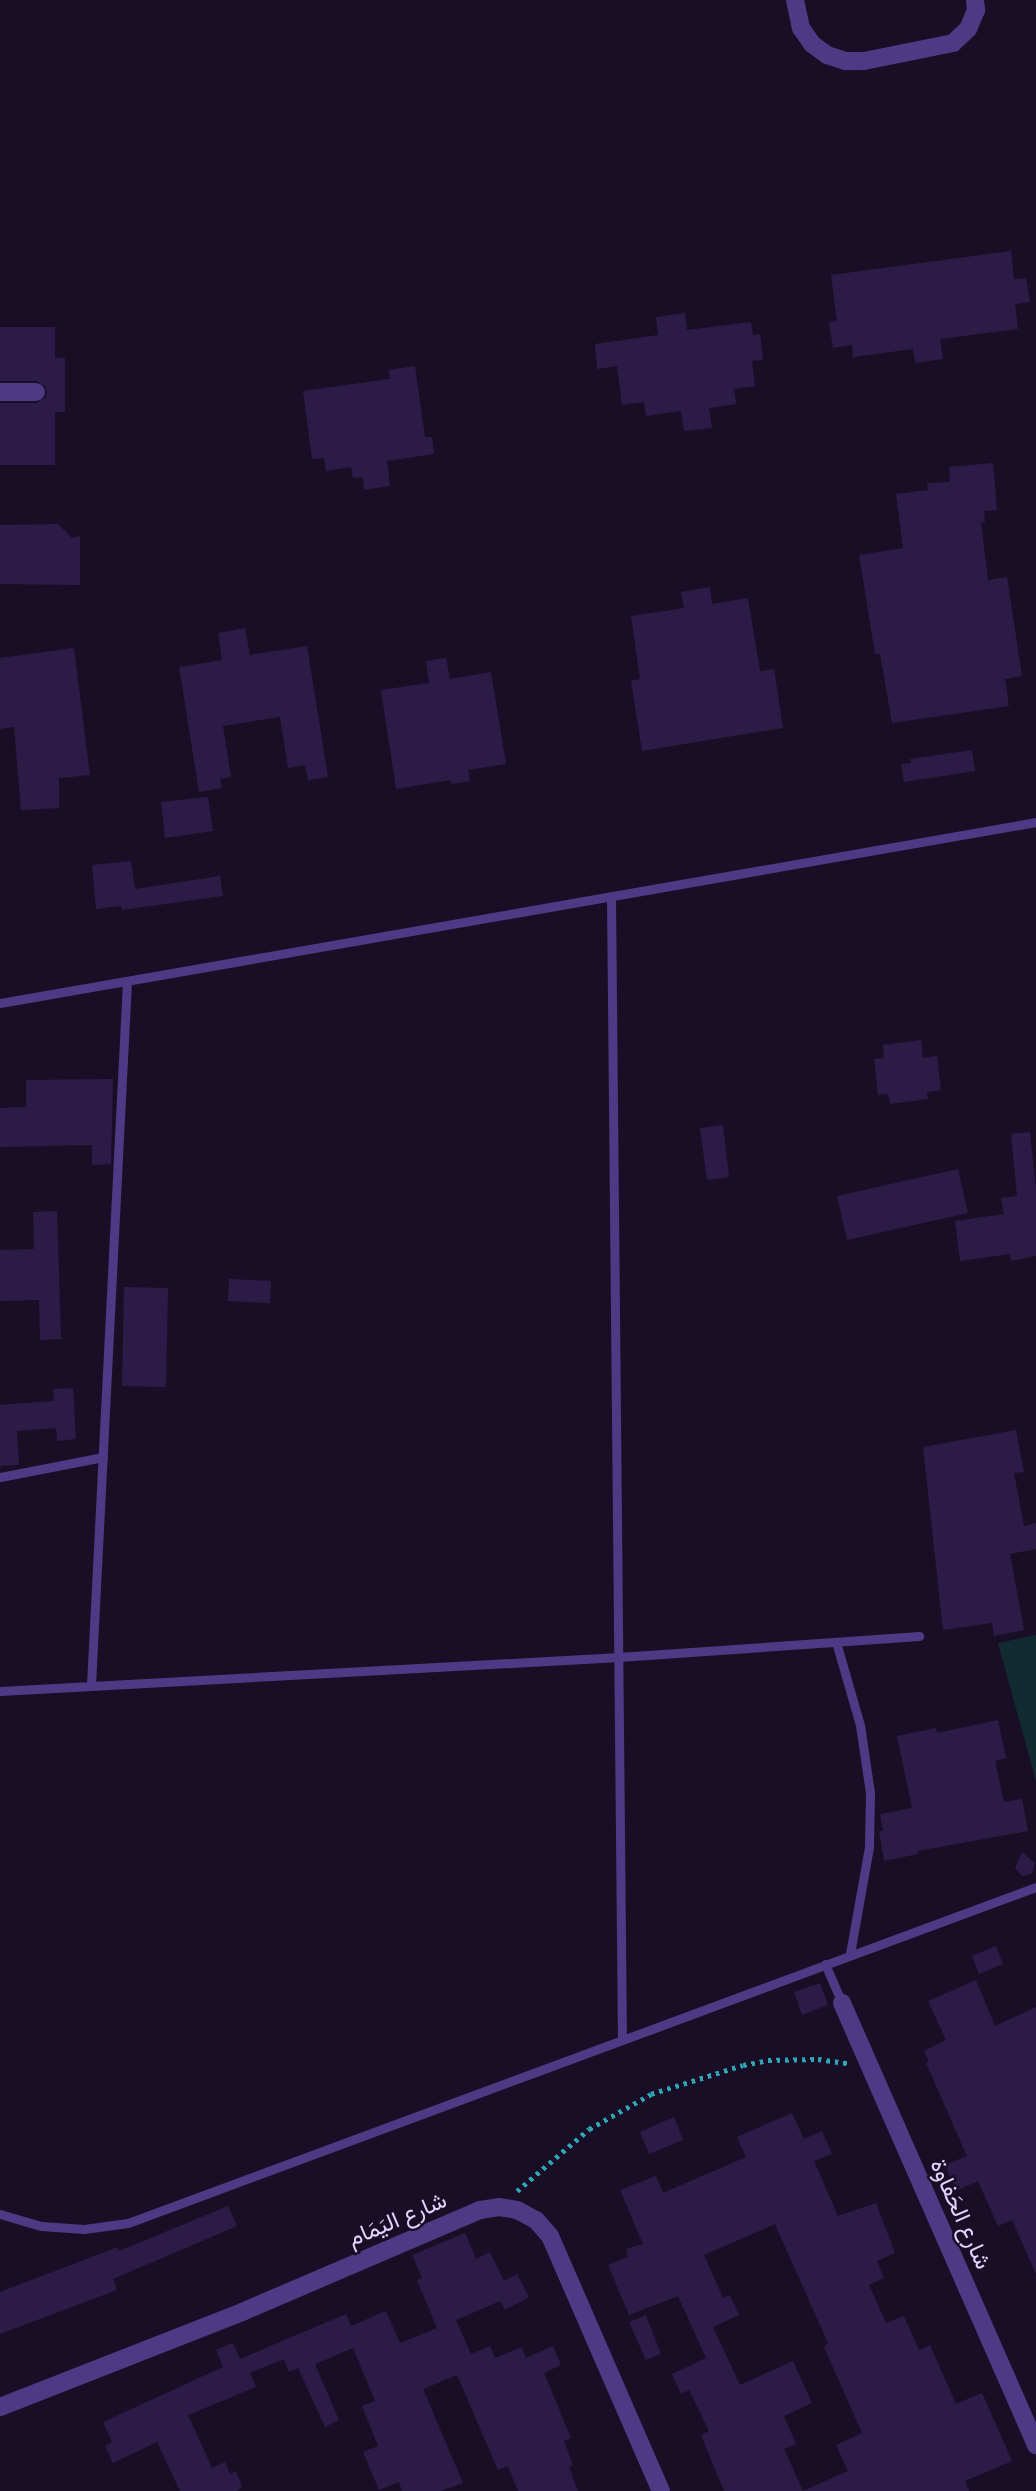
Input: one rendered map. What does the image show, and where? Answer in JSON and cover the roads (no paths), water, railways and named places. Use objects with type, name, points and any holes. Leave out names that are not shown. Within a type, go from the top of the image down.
[{"type":"street","points":[[794,0],[801,29],[812,44],[827,55],[845,61],[864,61],[953,43],[968,29],[976,9],[975,0]]},
{"type":"street","points":[[0,392],[36,392]]},
{"type":"street","name":"شارع الحَفاوة","points":[[842,2003],[1036,2445]]},
{"type":"street","name":"شارع اليَمَام","points":[[0,2407],[242,2312],[480,2210],[499,2207],[517,2210],[536,2220],[550,2236],[661,2491]]},
{"type":"lane","points":[[0,1003],[1036,822]]},
{"type":"lane","points":[[611,897],[622,2040]]},
{"type":"lane","points":[[91,1685],[127,982]]},
{"type":"lane","points":[[0,1477],[103,1457]]},
{"type":"lane","points":[[0,1691],[619,1657],[919,1636]]},
{"type":"lane","points":[[836,1642],[860,1725],[870,1793],[869,1847],[850,1954]]},
{"type":"lane","points":[[0,2214],[41,2226],[85,2229],[128,2223],[850,1954],[1036,1888]]},
{"type":"lane","points":[[825,1964],[842,2003]]}]
